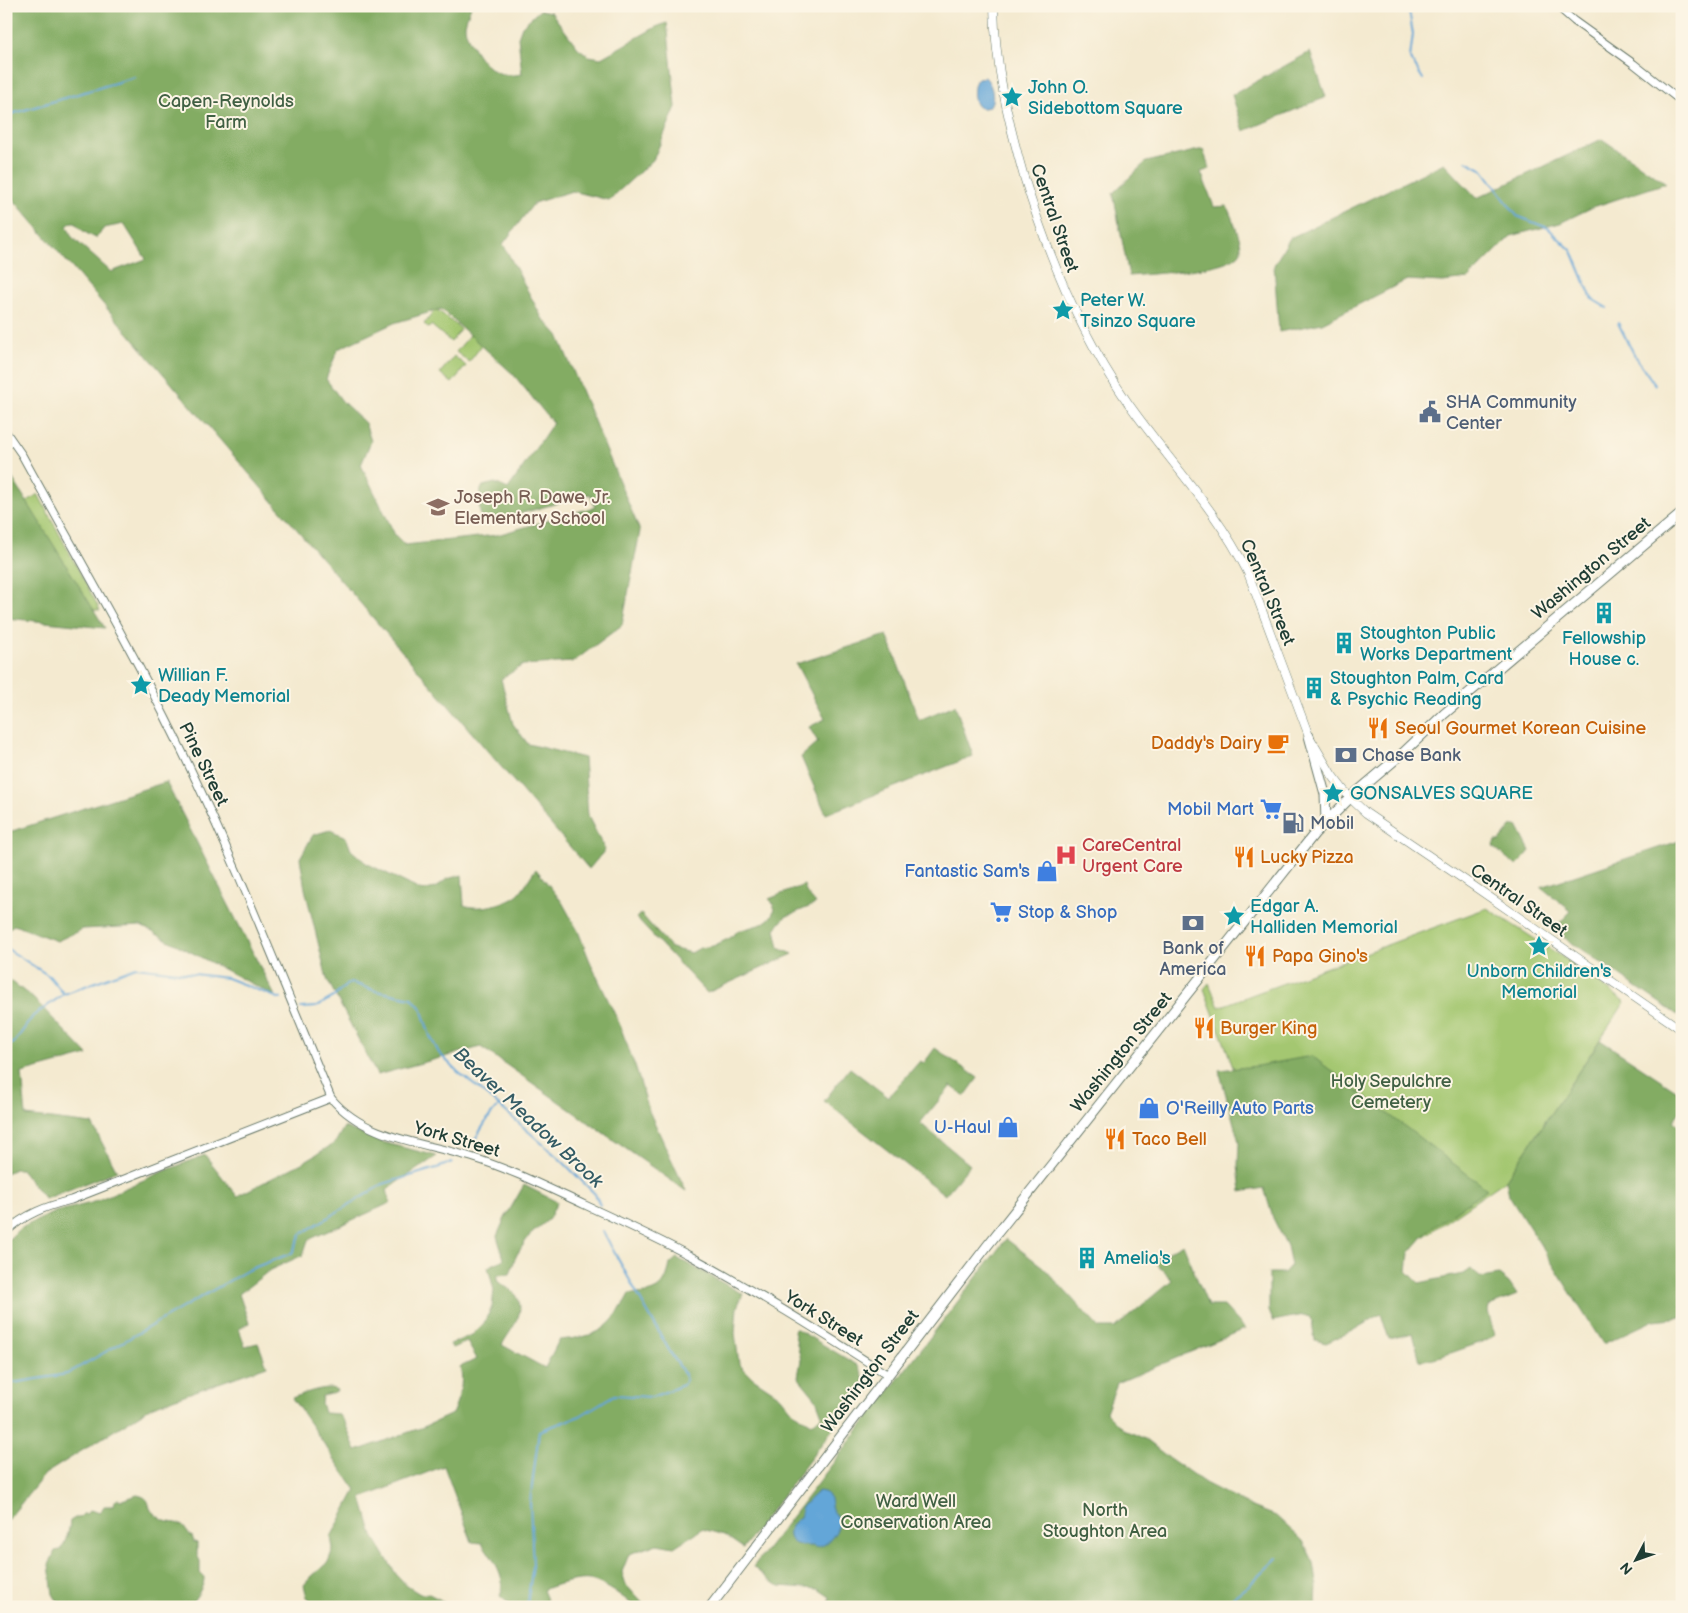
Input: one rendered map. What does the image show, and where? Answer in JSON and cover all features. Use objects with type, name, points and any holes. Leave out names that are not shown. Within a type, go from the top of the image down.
[{"type":"main road","name":"Central Street","points":[[994,6],[996,44],[1001,81],[1014,142],[1041,232],[1067,297],[1107,371],[1147,429],[1202,497],[1221,525],[1248,572],[1309,736],[1322,759],[1350,798],[1366,813],[1682,1030]]},
{"type":"main road","name":"Washington Street","points":[[710,1607],[1010,1218],[1192,990],[1280,876],[1326,821],[1451,708],[1682,513]]},
{"type":"main road","points":[[1309,736],[1326,794],[1326,821]]},
{"type":"street","points":[[1557,6],[1574,21],[1634,64],[1682,102]]},
{"type":"street","name":"Pine Street","points":[[6,432],[22,455],[145,678],[177,740],[218,826],[331,1098]]},
{"type":"street","points":[[6,1232],[28,1215],[51,1205],[79,1197],[331,1098]]},
{"type":"street","name":"York Street","points":[[331,1098],[351,1118],[371,1129],[469,1156],[500,1167],[606,1215],[693,1258],[811,1326],[888,1376]]},
{"type":"green space","name":"Capen-Reynolds Farm","points":[[6,6],[471,6],[465,25],[466,34],[477,54],[487,66],[506,75],[522,74],[518,37],[522,26],[540,10],[551,12],[578,48],[589,56],[601,58],[656,27],[667,23],[676,107],[653,160],[609,200],[572,191],[534,203],[503,244],[542,318],[558,335],[640,531],[622,625],[573,662],[523,665],[501,679],[513,724],[528,744],[584,758],[588,816],[605,850],[589,869],[6,191]],"holes":[[[75,222],[84,232],[96,238],[104,228],[124,224],[146,259],[111,272],[72,237],[67,226]],[[441,309],[513,374],[553,423],[508,489],[495,483],[483,486],[479,504],[483,524],[590,494],[595,507],[497,535],[405,545],[395,535],[361,465],[371,441],[365,423],[342,401],[326,379],[338,349],[394,323]]]},
{"type":"green space","points":[[1310,52],[1326,97],[1244,131],[1232,95]]},
{"type":"green space","points":[[1602,139],[1666,183],[1593,207],[1560,223],[1511,236],[1468,279],[1442,282],[1407,280],[1322,323],[1279,332],[1274,265],[1290,238],[1444,163],[1477,198]]},
{"type":"green space","points":[[1203,150],[1210,169],[1201,172],[1214,207],[1227,206],[1238,234],[1241,250],[1236,257],[1209,266],[1191,270],[1129,276],[1113,193],[1146,162]]},
{"type":"green space","points":[[436,309],[461,329],[451,342],[431,325],[429,328],[424,324]]},
{"type":"green space","points":[[470,335],[482,345],[469,362],[456,352]]},
{"type":"green space","points":[[454,356],[466,366],[452,383],[440,373]]},
{"type":"green space","points":[[6,468],[105,628],[6,618]]},
{"type":"green space","points":[[38,494],[100,610],[6,607],[6,516]]},
{"type":"green space","points":[[887,635],[919,720],[955,705],[973,756],[826,814],[801,757],[818,742],[809,727],[825,719],[796,664]]},
{"type":"green space","points":[[166,782],[275,996],[141,926],[83,929],[57,941],[14,925],[6,930],[6,833]]},
{"type":"green space","points":[[1512,826],[1517,826],[1530,851],[1517,866],[1493,847],[1496,841],[1500,841]]},
{"type":"green space","points":[[330,830],[346,837],[351,850],[366,863],[422,891],[435,888],[447,879],[462,875],[464,905],[470,907],[491,906],[512,898],[520,892],[536,869],[562,902],[578,931],[591,964],[619,1023],[649,1111],[686,1191],[481,1047],[377,1075],[327,979],[305,889],[300,858],[313,835]]},
{"type":"green space","points":[[1682,840],[1682,1018],[1553,930],[1571,911],[1541,887]]},
{"type":"green space","points":[[804,885],[806,892],[816,904],[785,917],[775,929],[779,948],[793,954],[707,993],[636,918],[641,914],[671,948],[691,953],[700,948],[713,946],[730,938],[738,931],[762,924],[770,918],[775,909],[769,899]]},
{"type":"green space","name":"Holy Sepulchre Cemetery","points":[[1487,908],[1578,967],[1625,1002],[1506,1180],[1323,1306],[1204,989],[1209,983],[1219,1007]]},
{"type":"green space","points":[[6,977],[34,999],[88,1055],[22,1073],[26,1116],[92,1124],[117,1171],[45,1199],[21,1169],[15,1169],[6,1173]]},
{"type":"green space","points":[[1600,1040],[1682,1094],[1682,1109],[1673,1121],[1682,1127],[1682,1317],[1654,1320],[1603,1344],[1509,1195],[1506,1180]]},
{"type":"green space","points":[[935,1048],[978,1078],[965,1096],[951,1086],[920,1123],[970,1165],[945,1195],[824,1101],[850,1068],[888,1097],[920,1061],[924,1063]]},
{"type":"green space","points":[[1312,1056],[1487,1189],[1428,1231],[1409,1253],[1407,1271],[1419,1283],[1463,1274],[1470,1269],[1481,1278],[1499,1275],[1509,1283],[1517,1295],[1489,1306],[1488,1311],[1494,1335],[1488,1340],[1442,1356],[1420,1361],[1413,1333],[1389,1339],[1381,1314],[1352,1331],[1326,1343],[1315,1340],[1311,1317],[1303,1315],[1273,1321],[1269,1311],[1269,1273],[1284,1273],[1291,1265],[1287,1246],[1273,1218],[1264,1188],[1241,1192],[1238,1166],[1239,1142],[1219,1070],[1257,1066]]},
{"type":"green space","points":[[344,1127],[385,1143],[437,1156],[387,1189],[390,1203],[308,1240],[303,1255],[270,1270],[239,1294],[249,1323],[239,1329],[245,1346],[258,1343],[267,1366],[153,1406],[45,1474],[6,1522],[6,1242],[19,1229],[55,1212],[91,1203],[205,1155],[237,1196],[302,1163],[335,1143]]},
{"type":"green space","points":[[524,1185],[557,1202],[549,1219],[529,1236],[516,1256],[510,1274],[498,1275],[497,1281],[516,1295],[520,1308],[516,1322],[502,1345],[545,1368],[559,1340],[584,1336],[602,1329],[609,1324],[629,1294],[646,1293],[662,1285],[670,1264],[677,1258],[743,1294],[737,1307],[735,1333],[739,1364],[753,1378],[780,1396],[794,1413],[812,1424],[822,1415],[816,1399],[798,1377],[801,1360],[794,1331],[795,1328],[857,1365],[863,1376],[863,1389],[743,1548],[724,1535],[702,1529],[674,1547],[657,1544],[629,1554],[622,1572],[626,1585],[646,1607],[634,1607],[620,1595],[595,1581],[579,1580],[566,1582],[543,1590],[550,1607],[513,1607],[500,1596],[502,1582],[498,1568],[490,1555],[482,1543],[472,1542],[444,1466],[362,1498],[373,1536],[396,1574],[407,1586],[420,1594],[429,1594],[441,1600],[448,1607],[318,1607],[307,1597],[304,1585],[328,1562],[333,1549],[331,1537],[356,1490],[292,1398],[321,1389],[333,1388],[337,1390],[335,1393],[322,1396],[321,1403],[324,1413],[338,1414],[345,1423],[356,1451],[426,1426],[452,1414],[461,1385],[460,1367],[477,1359],[467,1342],[452,1348],[450,1344],[472,1335],[484,1323],[492,1307],[494,1290],[488,1267],[504,1259],[497,1236]]},
{"type":"green space","points":[[1006,1239],[1043,1267],[1099,1328],[1115,1328],[1172,1280],[1153,1260],[1183,1244],[1208,1306],[1224,1306],[1245,1329],[1117,1383],[1106,1412],[1123,1429],[1145,1439],[1205,1483],[1250,1506],[1276,1516],[1303,1541],[1314,1563],[1317,1583],[1316,1607],[829,1607],[830,1597],[818,1589],[780,1586],[770,1581],[753,1567]]},
{"type":"green space","points":[[137,1495],[146,1498],[152,1512],[160,1518],[183,1526],[192,1536],[194,1542],[197,1543],[200,1573],[204,1577],[204,1581],[194,1600],[188,1607],[66,1607],[53,1594],[49,1565],[55,1551],[60,1550],[64,1544],[70,1521],[79,1518],[90,1510],[100,1513],[104,1506],[113,1506],[114,1502],[118,1499],[122,1500]]},
{"type":"water","points":[[985,77],[991,87],[993,96],[989,107],[982,108],[975,103],[974,89],[978,78]]},
{"type":"water","points":[[819,1491],[829,1496],[833,1511],[839,1520],[838,1528],[833,1536],[822,1546],[802,1546],[796,1544],[789,1538],[789,1530],[800,1517],[802,1507]]},
{"type":"waterway","points":[[1406,6],[1409,11],[1413,34],[1410,58],[1423,79]]},
{"type":"waterway","points":[[6,114],[135,77]]},
{"type":"waterway","points":[[1466,161],[1483,170],[1517,216],[1548,228],[1572,251],[1592,299],[1607,308]]},
{"type":"waterway","points":[[1618,323],[1635,356],[1655,385]]},
{"type":"waterway","points":[[6,948],[49,976],[64,994]]},
{"type":"waterway","name":"Beaver Meadow Brook","points":[[6,1046],[14,1043],[33,1016],[64,994],[136,967],[227,978],[281,999]]},
{"type":"waterway","name":"Beaver Meadow Brook","points":[[301,1008],[316,1007],[335,996],[347,984],[353,983],[376,991],[412,998],[421,1008],[430,1036],[439,1053],[458,1072],[562,1161],[595,1194],[600,1205]]},
{"type":"waterway","points":[[468,1148],[494,1110],[499,1106]]},
{"type":"waterway","points":[[7,1384],[67,1374],[248,1270],[292,1253],[301,1234],[383,1184],[452,1162]]},
{"type":"waterway","name":"Beaver Meadow Brook","points":[[529,1607],[527,1604],[533,1565],[530,1502],[539,1431],[580,1416],[614,1395],[652,1397],[683,1385],[686,1380],[603,1231]]},
{"type":"waterway","points":[[1220,1607],[1249,1585],[1277,1558]]},
{"type":"place","name":"John O. Sidebottom Square","points":[[1012,97]]},
{"type":"place","name":"Peter W. Tsinzo Square","points":[[1063,310]]},
{"type":"place","name":"SHA Community Center","points":[[1430,412]]},
{"type":"place","name":"Joseph R. Dawe, Jr. Elementary School","points":[[438,507]]},
{"type":"place","name":"Fellowship House c.","points":[[1604,613]]},
{"type":"place","name":"Stoughton Public Works Department","points":[[1344,643]]},
{"type":"place","name":"Willian F. Deady Memorial","points":[[141,685]]},
{"type":"place","name":"Stoughton Palm, Card & Psychic Reading","points":[[1314,688]]},
{"type":"place","name":"Seoul Gourmet Korean Cuisine","points":[[1378,728]]},
{"type":"place","name":"Daddy's Dairy","points":[[1278,743]]},
{"type":"place","name":"Chase Bank","points":[[1346,755]]},
{"type":"place","name":"GONSALVES SQUARE","points":[[1333,793]]},
{"type":"place","name":"Mobil Mart","points":[[1271,809]]},
{"type":"place","name":"Mobil","points":[[1293,823]]},
{"type":"place","name":"CareCentral Urgent Care","points":[[1066,855]]},
{"type":"place","name":"Lucky Pizza","points":[[1244,857]]},
{"type":"place","name":"Fantastic Sam's","points":[[1047,871]]},
{"type":"place","name":"Stop & Shop","points":[[1001,912]]},
{"type":"place","name":"Edgar A. Halliden Memorial","points":[[1234,916]]},
{"type":"place","name":"Bank of America","points":[[1193,923]]},
{"type":"place","name":"Unborn Children's Memorial","points":[[1539,946]]},
{"type":"place","name":"Papa Gino's","points":[[1255,956]]},
{"type":"place","name":"Burger King","points":[[1204,1028]]},
{"type":"place","name":"O'Reilly Auto Parts","points":[[1149,1108]]},
{"type":"place","name":"U-Haul","points":[[1008,1127]]},
{"type":"place","name":"Taco Bell","points":[[1115,1139]]},
{"type":"place","name":"Amelia's","points":[[1087,1258]]},
{"type":"park label","name":"Ward Well Conservation Area","points":[[916,1511]]},
{"type":"park label","name":"North Stoughton Area","points":[[1105,1520]]}]
